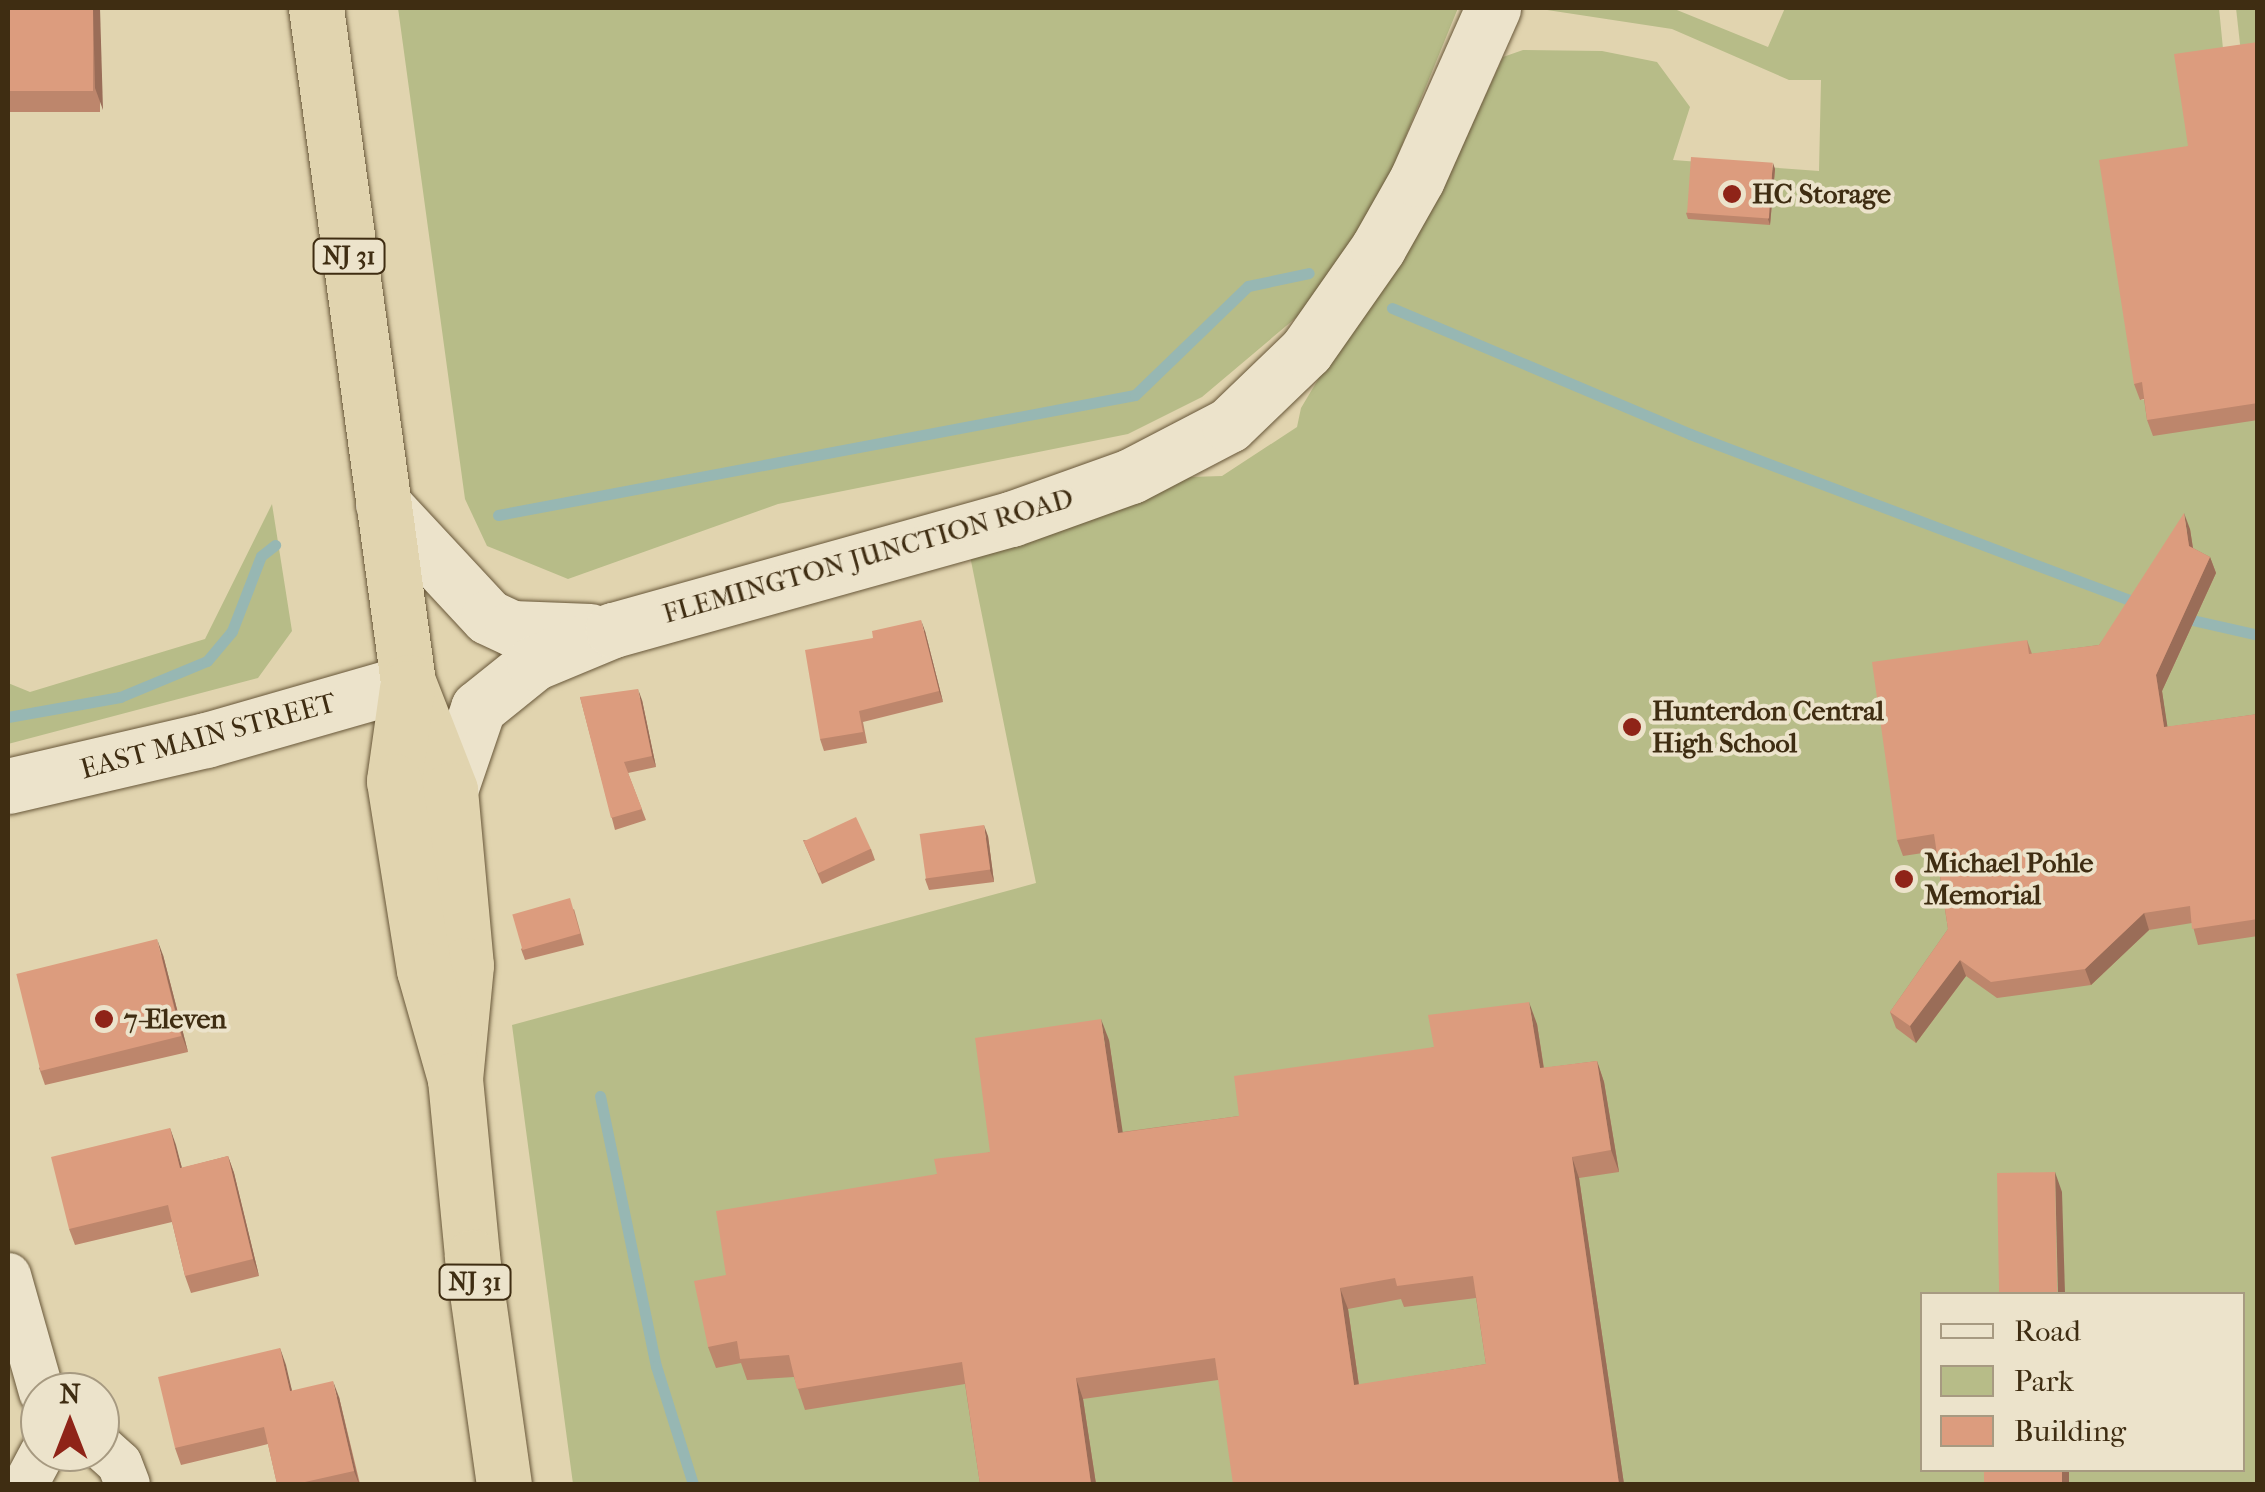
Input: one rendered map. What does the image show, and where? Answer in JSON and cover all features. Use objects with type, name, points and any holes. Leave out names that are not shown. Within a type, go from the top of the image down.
[{"type":"highway","name":"NJ 31","points":[[316,8],[408,682],[450,790],[466,966],[455,1079]]},
{"type":"highway","name":"NJ 31","points":[[408,682],[394,781],[424,970],[455,1079],[472,1257],[504,1484]]},
{"type":"street","name":"FLEMINGTON JUNCTION ROAD","points":[[612,630],[1011,520],[1131,476],[1229,424],[1306,351],[1378,248],[1417,179],[1493,8]]},
{"type":"street","points":[[383,504],[488,617],[551,633],[612,630]]},
{"type":"street","points":[[450,790],[478,708],[491,691],[534,663],[612,630]]},
{"type":"street","name":"EAST MAIN STREET","points":[[8,786],[206,740],[408,682]]},
{"type":"street","points":[[8,1275],[35,1372]]},
{"type":"green space","points":[[398,8],[1458,8],[1387,182],[1311,305],[1202,397],[1128,434],[778,504],[568,579],[487,546],[465,499]]},
{"type":"green space","name":"Hunterdon Central High School","points":[[1534,8],[1672,8],[1768,47],[1785,8],[2219,8],[2257,396],[2257,1484],[573,1484],[512,1025],[1036,883],[969,551],[1190,477],[1222,476],[1297,427],[1301,408],[1344,336],[1437,201],[1503,57],[1523,50],[1602,51],[1657,62],[1690,107],[1673,160],[1819,171],[1821,80],[1789,80],[1672,29]],"holes":[[[2110,176],[2187,393],[2141,400]]]},
{"type":"green space","points":[[2236,8],[2257,8],[2257,60],[2242,62]]},
{"type":"green space","points":[[272,504],[292,631],[258,678],[8,744],[8,683],[30,692],[205,639]]},
{"type":"building","points":[[8,8],[93,8],[93,91],[8,91]]},
{"type":"building","points":[[2258,42],[2258,403],[2147,420],[2142,382],[2134,384],[2099,160],[2188,146],[2174,54]]},
{"type":"building","name":"HC Storage","points":[[1691,157],[1773,163],[1769,219],[1687,213]]},
{"type":"building","points":[[2184,513],[2189,546],[2210,557],[2156,675],[2164,727],[2258,714],[2258,919],[2192,929],[2190,906],[2144,913],[2085,969],[1991,982],[1960,960],[1910,1026],[1890,1012],[1948,929],[1934,834],[1897,840],[1872,662],[2027,640],[2029,654],[2099,645]]},
{"type":"building","points":[[921,620],[939,691],[859,711],[863,732],[820,739],[805,650],[873,638],[872,631]]},
{"type":"building","points":[[638,689],[652,756],[624,762],[642,809],[611,818],[580,697]]},
{"type":"building","points":[[856,817],[871,849],[818,873],[803,842]]},
{"type":"building","points":[[984,825],[990,870],[926,879],[920,834]]},
{"type":"building","points":[[570,898],[580,934],[523,950],[512,915]]},
{"type":"building","name":"7-Eleven","points":[[157,939],[181,1036],[40,1071],[16,974]]},
{"type":"building","points":[[1529,1002],[1540,1068],[1597,1061],[1611,1150],[1572,1157],[1619,1484],[1233,1484],[1215,1358],[1076,1378],[1091,1484],[980,1484],[962,1362],[797,1389],[789,1355],[740,1359],[737,1341],[708,1347],[694,1281],[726,1275],[716,1211],[937,1174],[934,1159],[990,1152],[975,1038],[1101,1019],[1118,1133],[1239,1116],[1234,1076],[1434,1047],[1428,1015]],"holes":[[[1473,1276],[1486,1364],[1354,1385],[1340,1288],[1395,1278],[1397,1286]]]},
{"type":"building","points":[[170,1128],[180,1168],[228,1156],[253,1259],[185,1276],[168,1205],[69,1229],[51,1157]]},
{"type":"building","points":[[2055,1172],[2057,1292],[1999,1292],[1997,1173]]},
{"type":"building","points":[[280,1348],[290,1391],[333,1381],[354,1471],[296,1484],[277,1484],[264,1427],[175,1448],[158,1377]]},
{"type":"building","points":[[1984,1472],[2062,1472],[2062,1484],[1984,1484]]},
{"type":"waterway","points":[[498,515],[1135,395],[1248,286],[1309,273]]},
{"type":"waterway","points":[[1392,308],[1690,434],[2142,605]]},
{"type":"waterway","points":[[8,717],[120,697],[207,661],[232,631],[261,556],[275,545]]},
{"type":"waterway","points":[[2179,617],[2258,635]]},
{"type":"waterway","points":[[600,1096],[656,1366],[693,1484]]},
{"type":"place","name":"HC Storage","points":[[1732,194]]},
{"type":"place","name":"Hunterdon Central High School","points":[[1632,727]]},
{"type":"place","name":"Michael Pohle Memorial","points":[[1904,879]]},
{"type":"place","name":"7-Eleven","points":[[104,1019]]}]
